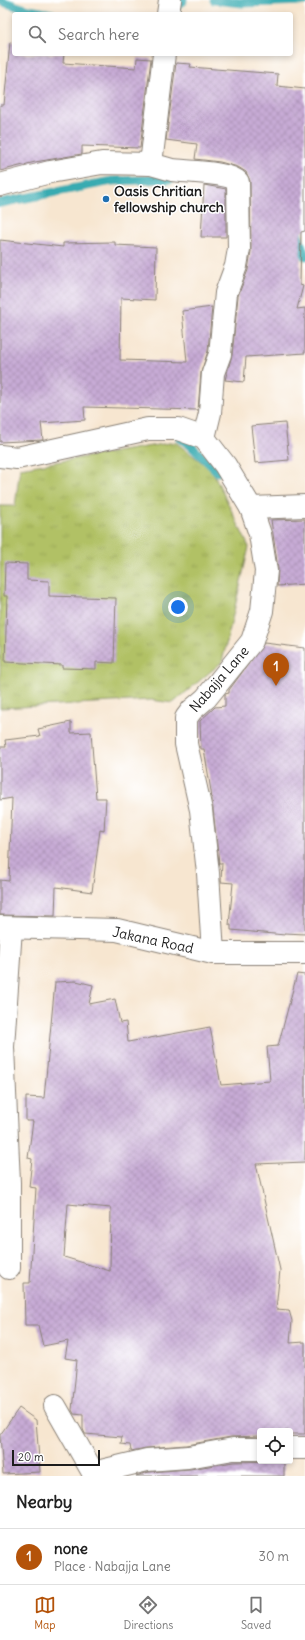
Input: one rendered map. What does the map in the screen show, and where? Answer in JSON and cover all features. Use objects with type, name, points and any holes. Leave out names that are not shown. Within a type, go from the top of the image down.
[{"type":"street","points":[[168,12],[170,0]]},
{"type":"street","points":[[150,164],[164,56]]},
{"type":"street","points":[[0,185],[50,172],[102,163],[150,164],[170,169],[216,174],[236,179],[238,186],[239,249],[236,266],[226,293],[220,354],[213,373],[210,413],[204,438],[178,429],[148,429],[113,438],[17,458],[0,456]]},
{"type":"street","name":"Nabajja Lane","points":[[204,438],[225,465],[251,508],[260,534],[266,571],[262,611],[252,641],[206,698],[192,710],[186,718],[186,744],[201,810],[214,953]]},
{"type":"street","points":[[251,508],[305,506]]},
{"type":"street","points":[[6,928],[4,1047],[9,1183],[9,1268]]},
{"type":"street","name":"Jakana Road","points":[[6,928],[117,930],[214,953],[305,952]]},
{"type":"street","points":[[55,1406],[94,1474],[147,1460],[188,1457],[233,1449],[257,1449]]},
{"type":"street","points":[[293,1448],[305,1448]]},
{"type":"green space","points":[[175,442],[212,470],[249,547],[222,662],[173,703],[151,700],[0,708],[0,506],[15,506],[20,468]]},
{"type":"building","points":[[10,42],[12,42],[12,56],[64,56],[63,63],[136,68],[137,58],[151,59],[140,148],[82,146],[82,154],[35,162],[0,171],[0,105],[4,105]]},
{"type":"building","points":[[176,63],[191,64],[190,67],[278,74],[277,86],[305,89],[305,231],[301,232],[300,285],[303,286],[297,309],[305,308],[305,353],[246,357],[244,382],[225,380],[232,355],[238,296],[248,270],[251,251],[250,181],[246,172],[238,167],[220,162],[195,159],[197,144],[166,140]]},
{"type":"building","points":[[204,185],[226,189],[226,237],[201,237]]},
{"type":"building","points":[[0,240],[63,247],[63,243],[115,242],[115,245],[156,247],[155,300],[121,298],[120,360],[187,362],[182,311],[212,307],[208,351],[201,372],[198,410],[84,407],[85,420],[41,423],[43,440],[0,442]]},
{"type":"building","points":[[285,423],[289,460],[255,463],[251,426]]},
{"type":"building","points":[[305,519],[305,584],[277,586],[278,569],[271,520]]},
{"type":"building","points":[[5,563],[27,564],[27,580],[49,581],[49,596],[116,598],[114,663],[96,662],[96,669],[62,668],[62,665],[5,662],[7,596],[4,596]]},
{"type":"building","points":[[264,643],[305,648],[305,934],[285,933],[285,935],[231,930],[231,925],[229,925],[233,883],[221,882],[222,863],[219,863],[211,791],[204,749],[201,749],[200,721],[215,707],[225,706],[225,694],[229,693],[229,690]]},
{"type":"building","points":[[71,722],[71,733],[91,732],[96,798],[106,798],[104,831],[100,830],[92,892],[56,887],[55,916],[0,915],[0,880],[9,881],[12,798],[0,800],[0,747],[6,747],[5,740],[40,736],[38,729]]},
{"type":"building","points":[[297,974],[305,975],[305,1162],[256,1164],[280,1270],[276,1309],[289,1310],[292,1321],[290,1343],[305,1342],[305,1434],[293,1434],[293,1428],[257,1428],[257,1436],[231,1437],[186,1445],[146,1448],[131,1451],[130,1445],[121,1444],[122,1437],[85,1434],[83,1429],[83,1415],[74,1414],[72,1410],[77,1360],[65,1358],[68,1341],[43,1346],[38,1325],[25,1325],[24,1283],[30,1283],[36,1188],[29,1187],[32,1159],[28,1158],[33,1121],[26,1121],[26,1097],[44,1098],[55,982],[76,981],[93,985],[89,1004],[115,999],[120,1023],[126,1022],[128,1042],[210,1027],[221,1085],[270,1081],[267,1047],[278,1046]],"holes":[[[68,1204],[111,1208],[110,1271],[64,1257]]]},
{"type":"building","points":[[19,1408],[36,1420],[40,1472],[3,1474],[0,1435]]},
{"type":"building","points":[[234,1462],[257,1462],[257,1464],[284,1464],[284,1476],[136,1476],[149,1472],[190,1469]]},
{"type":"waterway","points":[[175,12],[176,7],[183,0]]},
{"type":"waterway","points":[[214,0],[242,3],[305,1]]},
{"type":"waterway","points":[[0,1],[40,12]]},
{"type":"waterway","points":[[0,203],[112,181],[171,179]]},
{"type":"waterway","points":[[297,233],[305,256]]},
{"type":"waterway","points":[[180,438],[190,445],[218,472]]},
{"type":"place","name":"Oasis Chritian fellowship church","points":[[106,199]]},
{"type":"place","name":"none","points":[[276,686]]}]
